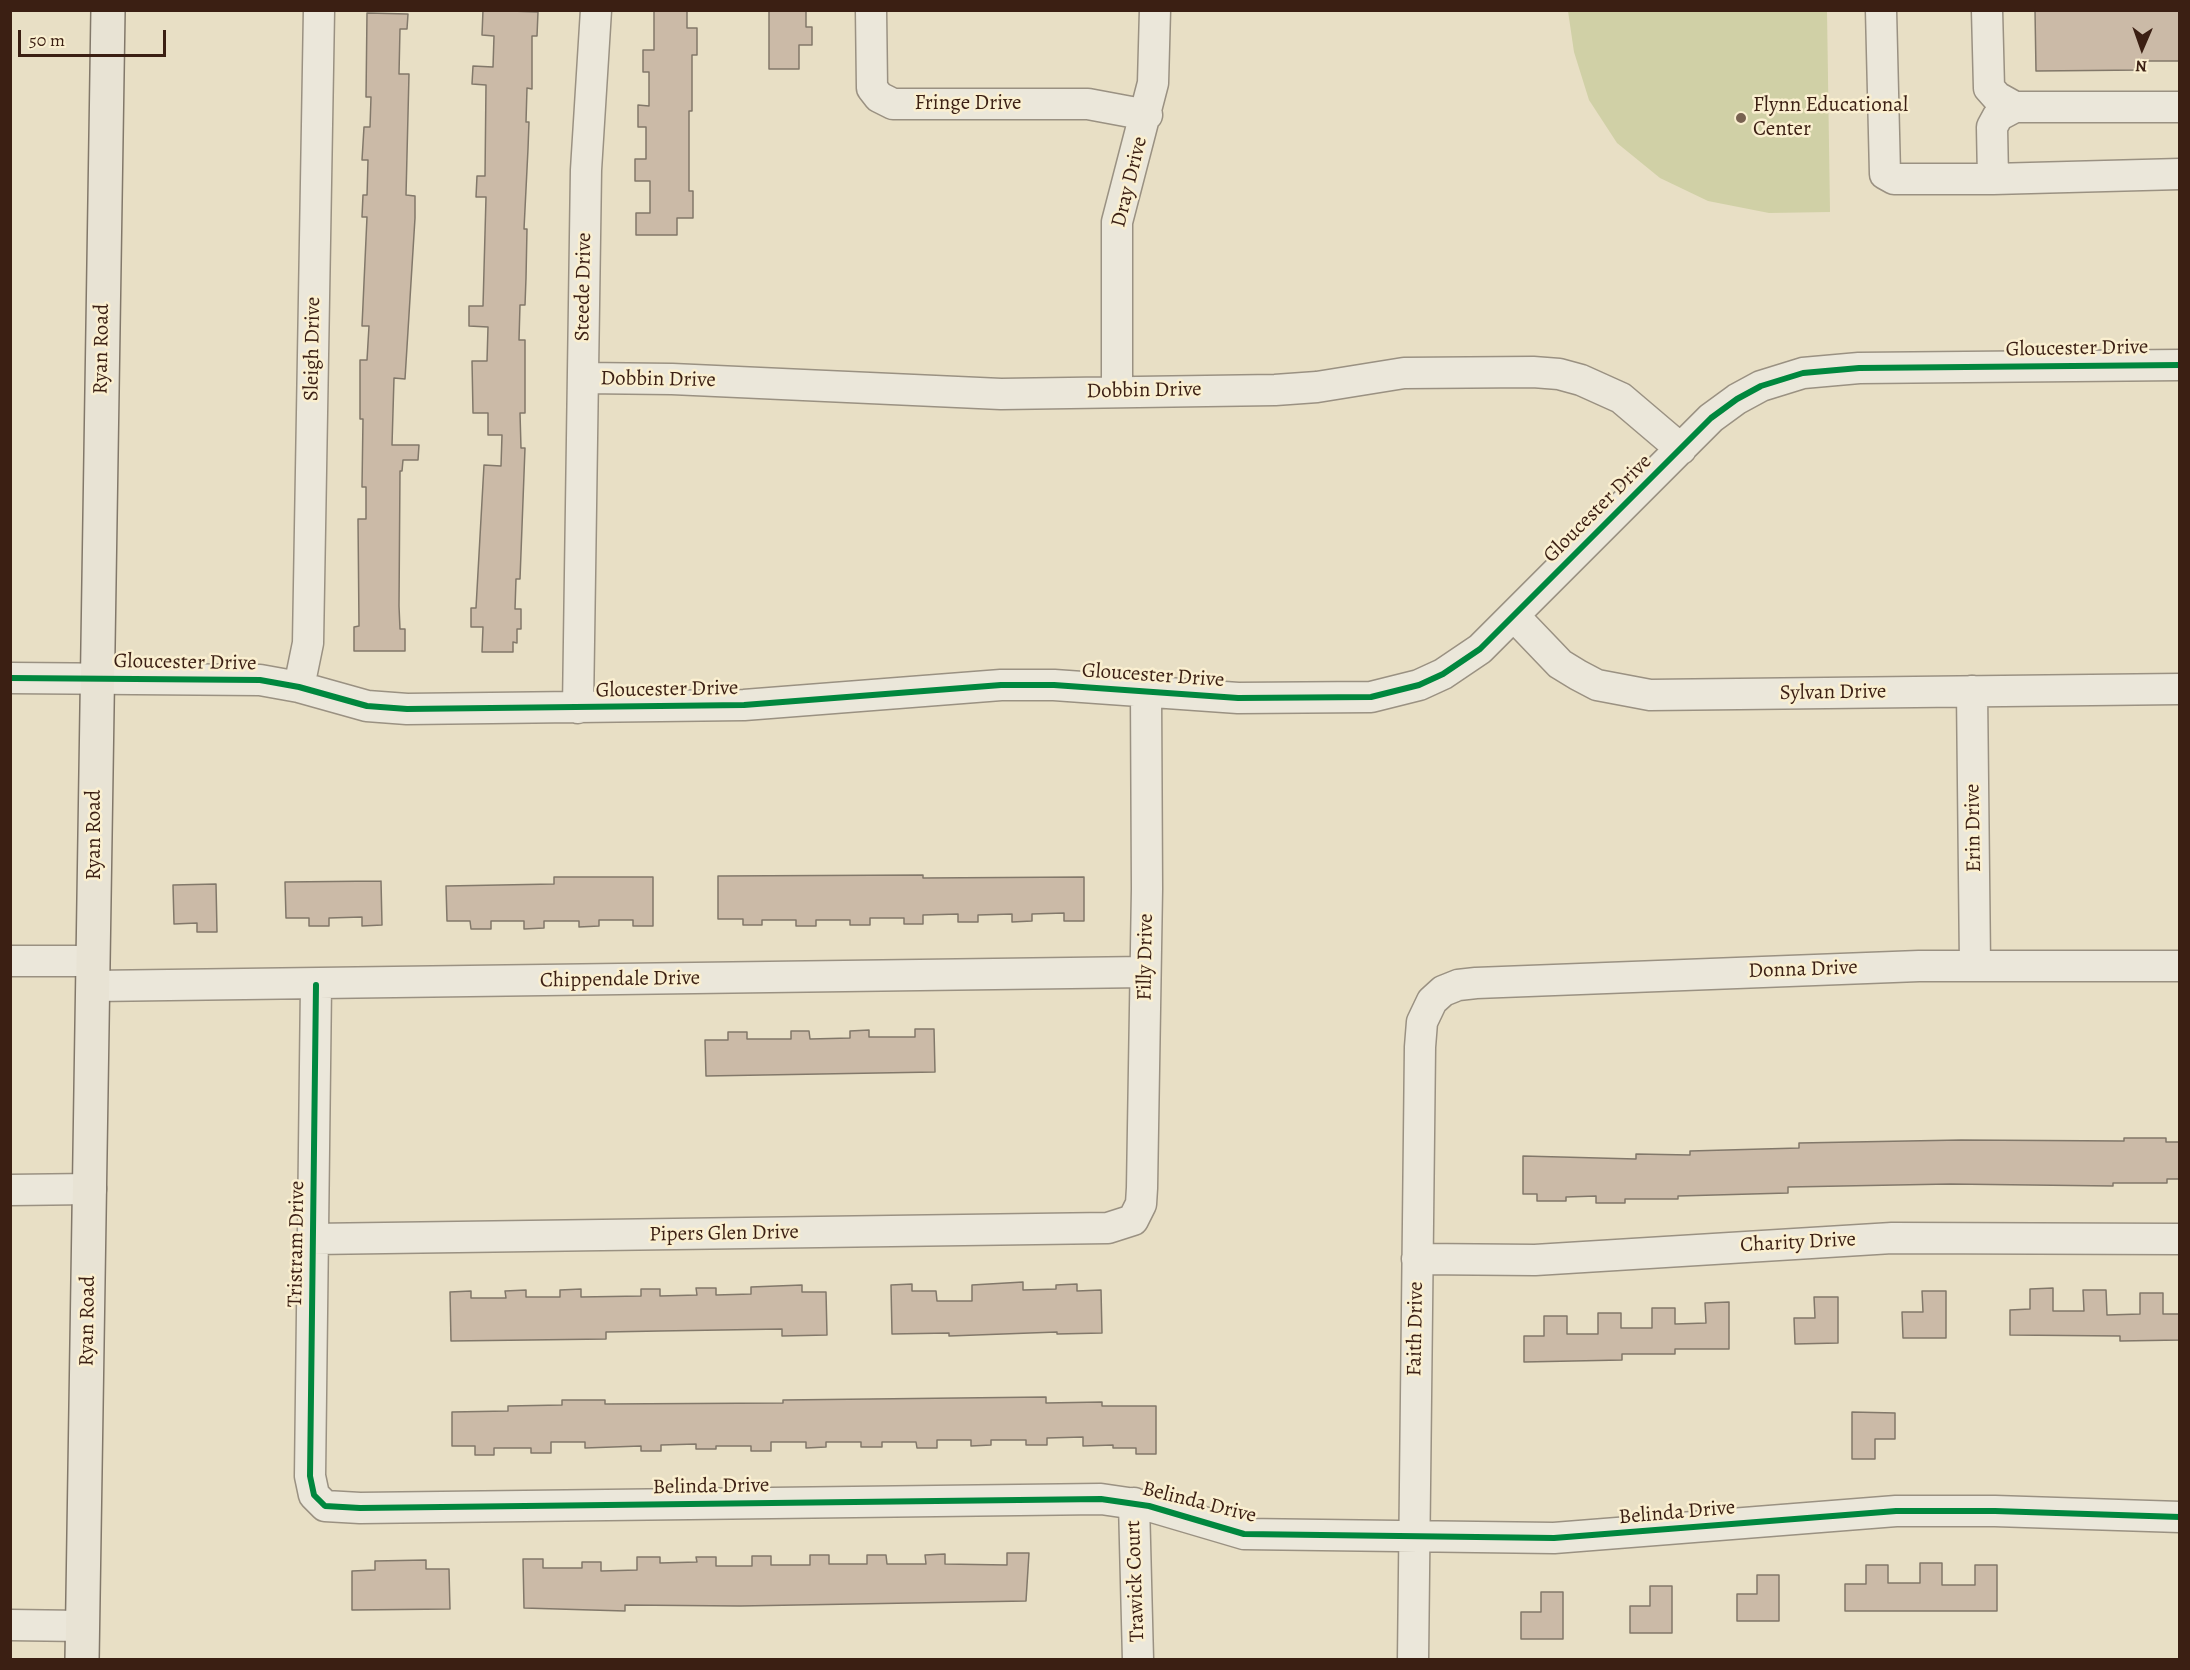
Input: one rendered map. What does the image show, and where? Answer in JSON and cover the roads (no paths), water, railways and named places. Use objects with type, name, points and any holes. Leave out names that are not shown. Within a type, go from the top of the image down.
[{"type":"main road","name":"Ryan Road","points":[[82,1659],[108,10]]},
{"type":"street","name":"Sleigh Drive","points":[[299,687],[308,644],[319,10]]},
{"type":"street","name":"Steede Drive","points":[[578,708],[588,117],[596,10]]},
{"type":"street","name":"Fringe Drive","points":[[871,10],[872,88],[879,97],[893,104],[1088,104],[1147,115]]},
{"type":"street","name":"Dray Drive","points":[[1117,391],[1117,222],[1147,115],[1154,72],[1155,10]]},
{"type":"street","points":[[1881,10],[1885,174],[1894,179],[2180,174]]},
{"type":"street","points":[[1987,10],[1989,88],[1997,97],[2015,107]]},
{"type":"street","points":[[1993,179],[1992,127],[1998,116],[2015,107],[2180,107]]},
{"type":"street","name":"Gloucester Drive","points":[[10,678],[248,679],[299,687],[343,700],[389,708],[744,705],[1001,685],[1238,698],[1344,698],[1397,692],[1443,674],[1480,648],[1712,418],[1737,399],[1761,386],[1803,373],[1859,368],[2180,365]]},
{"type":"street","name":"Dobbin Drive","points":[[583,378],[672,379],[1001,394],[1296,389],[1413,373],[1485,371],[1559,374],[1581,380],[1621,398],[1681,449]]},
{"type":"street","name":"Sylvan Drive","points":[[1514,616],[1560,664],[1597,685],[1650,695],[2180,689]]},
{"type":"street","name":"Erin Drive","points":[[1972,691],[1975,965]]},
{"type":"street","name":"Filly Drive","points":[[1133,1220],[1141,1204],[1142,1188],[1146,692]]},
{"type":"street","name":"Chippendale Drive","points":[[10,961],[94,973],[316,985],[1145,972]]},
{"type":"street","name":"Donna Drive","points":[[1432,1001],[1443,991],[1458,985],[1476,983],[1975,965],[2180,966]]},
{"type":"street","name":"Tristram Drive","points":[[316,985],[310,1476],[318,1502]]},
{"type":"street","name":"Faith Drive","points":[[1413,1659],[1420,1047],[1422,1022],[1432,1001]]},
{"type":"street","points":[[10,1190],[91,1189]]},
{"type":"street","name":"Pipers Glen Drive","points":[[313,1239],[1108,1228],[1133,1220]]},
{"type":"street","name":"Charity Drive","points":[[1417,1259],[1535,1260],[1893,1238],[2180,1239]]},
{"type":"street","name":"Belinda Drive","points":[[318,1502],[333,1508],[360,1508],[1094,1499],[1134,1503],[1244,1534],[1414,1537],[1580,1538],[1850,1514],[1920,1511],[1995,1510],[2180,1518]]},
{"type":"street","name":"Trawick Court","points":[[1134,1503],[1138,1659]]},
{"type":"street","points":[[10,1625],[82,1626]]},
{"type":"place","name":"Flynn Educational Center","points":[[1741,118]]}]
